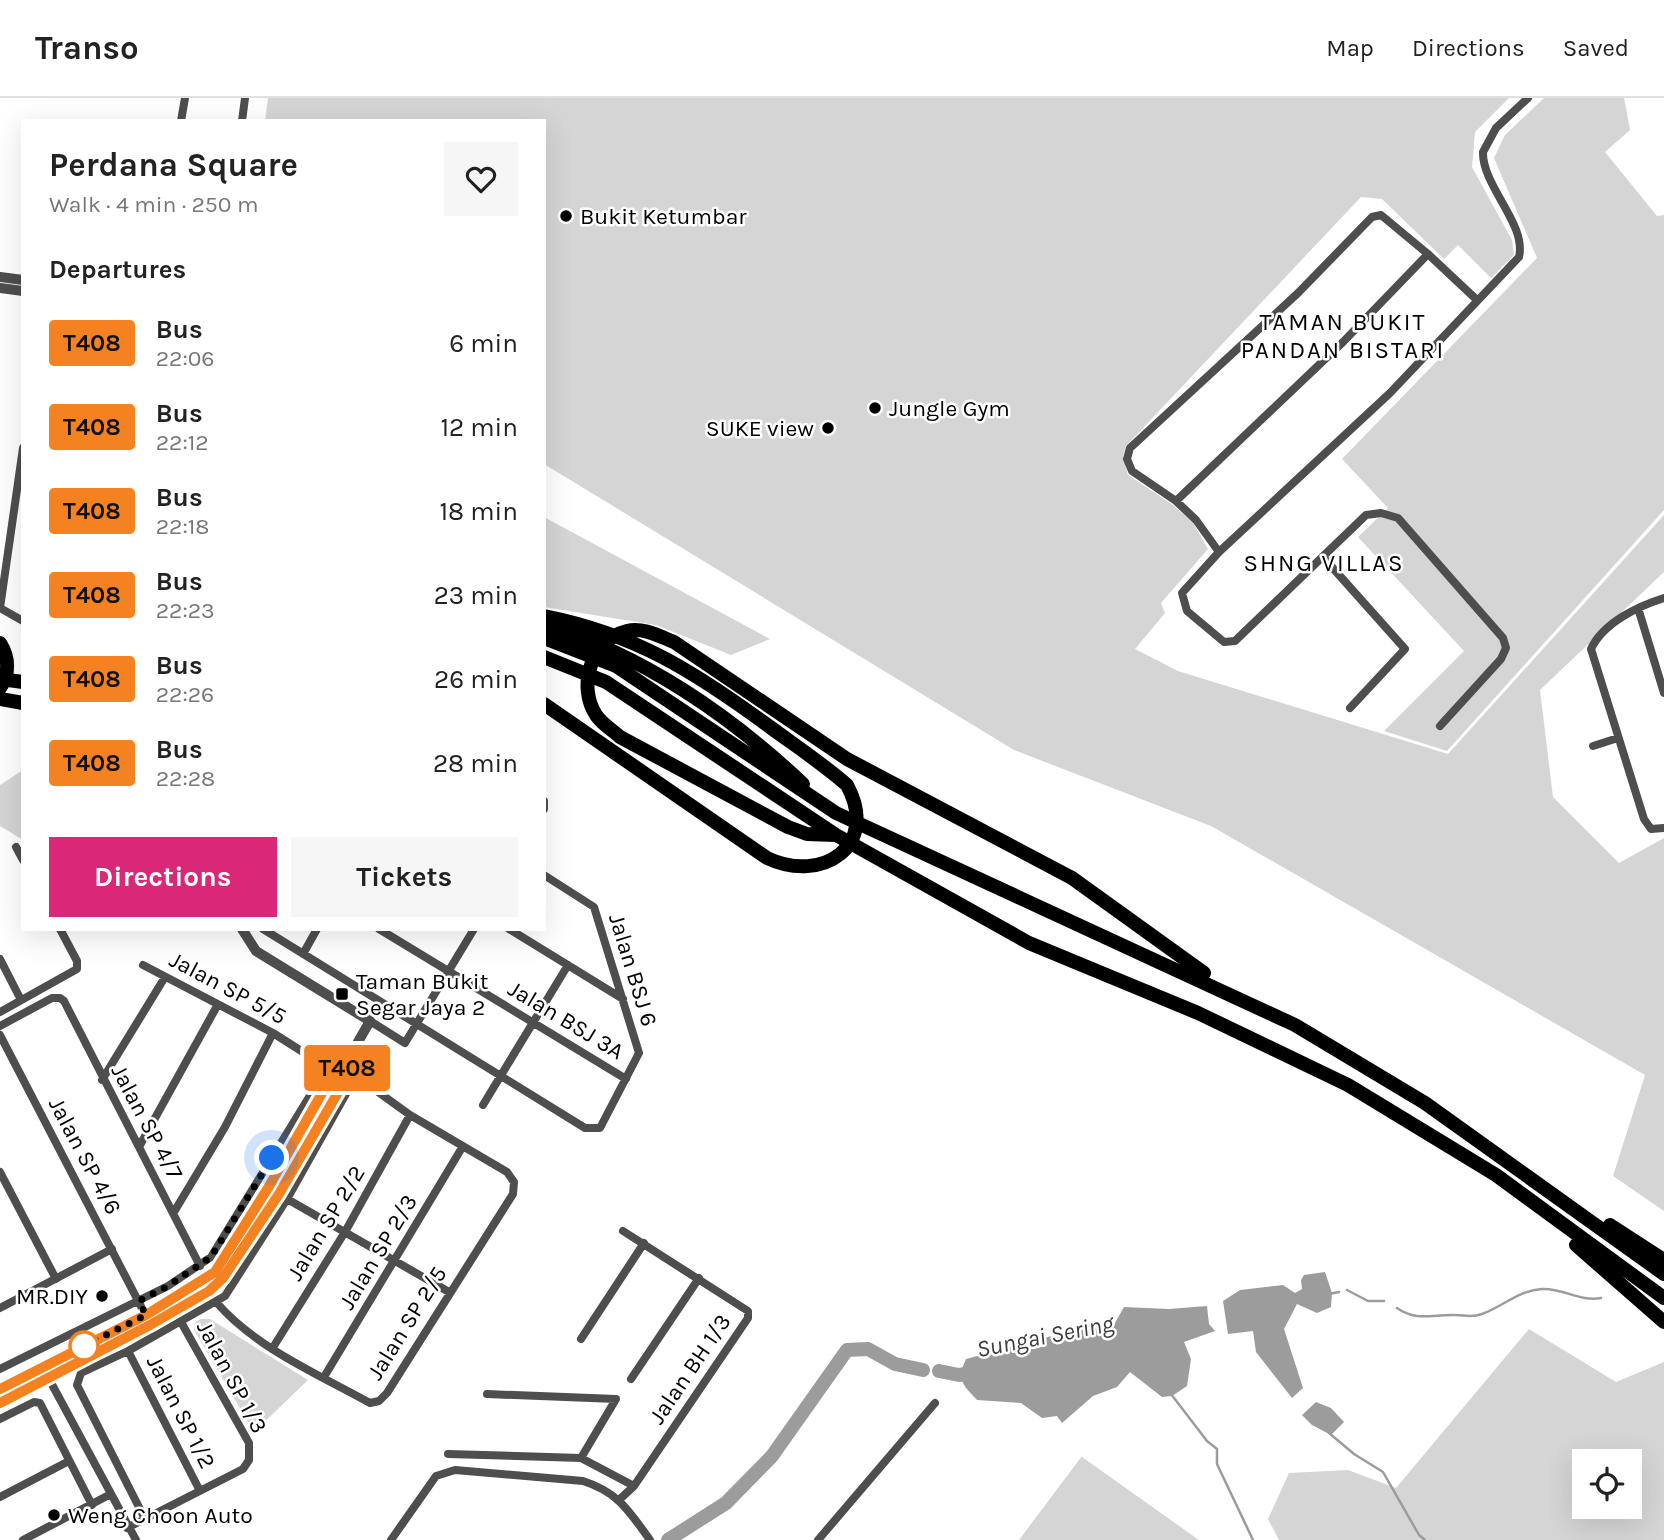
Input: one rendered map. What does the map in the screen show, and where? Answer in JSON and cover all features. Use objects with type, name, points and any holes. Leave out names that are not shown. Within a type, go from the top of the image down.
[{"type":"highway","points":[[546,626],[591,625],[636,642],[680,665],[738,704],[847,785],[855,800],[857,830],[846,848],[827,863],[803,869],[786,867],[767,858],[546,705]]},
{"type":"highway","points":[[546,626],[620,654],[688,693],[801,782],[819,804],[1230,992],[1296,1025],[1425,1103],[1560,1197],[1664,1274]]},
{"type":"highway","points":[[836,835],[807,834],[788,827],[620,737],[597,716],[587,696],[586,677],[592,663],[613,638],[627,631],[648,631],[674,642],[847,759],[1072,878],[1230,992]]},
{"type":"highway","points":[[0,643],[5,651],[7,665],[0,688]]},
{"type":"highway","points":[[546,658],[606,682],[836,835],[1029,943],[1291,1055],[1359,1091],[1496,1175],[1664,1298]]},
{"type":"highway","points":[[0,679],[21,682]]},
{"type":"highway","points":[[0,699],[21,703]]},
{"type":"highway","points":[[1496,1175],[1664,1322]]},
{"type":"highway","points":[[1560,1197],[1597,1216],[1664,1260]]},
{"type":"street","points":[[181,119],[185,98]]},
{"type":"street","points":[[242,119],[245,98]]},
{"type":"street","points":[[1440,726],[1501,659],[1506,648],[1503,638],[1398,519],[1370,513],[1242,637],[1231,643],[1224,642],[1187,611],[1182,595],[1219,552],[1350,433],[1516,260],[1520,248],[1517,234],[1484,165],[1483,152],[1496,128],[1528,98]]},
{"type":"street","points":[[1219,552],[1196,520],[1175,501],[1132,471],[1127,459],[1130,448],[1298,293],[1372,217],[1381,215],[1477,300]]},
{"type":"street","points":[[1175,501],[1343,342],[1428,254]]},
{"type":"street","points":[[0,277],[21,280]]},
{"type":"street","points":[[0,288],[21,290]]},
{"type":"street","points":[[21,462],[0,608],[21,620]]},
{"type":"street","points":[[1323,557],[1405,649],[1350,708]]},
{"type":"street","points":[[1664,598],[1638,608],[1612,625],[1591,649],[1644,819],[1651,829],[1664,828]]},
{"type":"street","points":[[1638,608],[1664,693]]},
{"type":"street","points":[[1593,746],[1618,738]]},
{"type":"street","points":[[16,846],[21,856]]},
{"type":"street","name":"Jalan BSJ 6","points":[[500,1076],[585,1128],[594,1130],[600,1128],[639,1053],[594,907],[546,877]]},
{"type":"street","points":[[0,1012],[77,969],[77,961],[61,931]]},
{"type":"street","points":[[243,931],[256,951],[405,1043],[473,931]]},
{"type":"street","points":[[266,931],[500,1076]]},
{"type":"street","points":[[303,954],[316,931]]},
{"type":"street","name":"Jalan BSJ 3A","points":[[382,931],[626,1079]]},
{"type":"street","points":[[512,931],[623,999]]},
{"type":"street","points":[[0,958],[21,1000]]},
{"type":"street","name":"Jalan SP 5/5","points":[[144,965],[217,1006],[273,1033],[324,1066],[325,1071],[211,1257],[200,1266]]},
{"type":"street","points":[[482,1105],[568,965]]},
{"type":"street","points":[[102,1080],[165,977]]},
{"type":"street","name":"Jalan SP 4/7","points":[[0,1026],[52,998],[60,998],[200,1266]]},
{"type":"street","points":[[139,1147],[217,1006]]},
{"type":"street","points":[[0,1389],[43,1366],[209,1291],[223,1278],[283,1197],[347,1077],[347,1061],[370,1021]]},
{"type":"street","points":[[174,1212],[225,1127],[273,1033]]},
{"type":"street","name":"Jalan SP 4/6","points":[[0,1035],[148,1320]]},
{"type":"street","points":[[0,1404],[148,1320],[215,1272],[268,1188],[338,1065],[347,1061]]},
{"type":"street","points":[[145,1520],[77,1385],[81,1373],[128,1351],[217,1303],[225,1296],[356,1076],[410,1115],[463,1146]]},
{"type":"street","name":"Jalan SP 2/2","points":[[272,1349],[345,1232],[410,1115]]},
{"type":"street","name":"Jalan SP 2/5","points":[[217,1303],[230,1319],[272,1349],[370,1402],[379,1401],[387,1393],[513,1194],[514,1182],[507,1172],[463,1146]]},
{"type":"street","name":"Jalan SP 2/3","points":[[324,1377],[463,1146]]},
{"type":"street","points":[[0,1172],[56,1279]]},
{"type":"street","points":[[268,1188],[449,1292]]},
{"type":"street","name":"Jalan BH 1/3","points":[[620,1499],[634,1486],[748,1318],[744,1306],[623,1231]]},
{"type":"street","points":[[581,1339],[644,1243]]},
{"type":"street","points":[[0,1308],[112,1250]]},
{"type":"street","points":[[0,1369],[137,1297],[149,1296],[200,1266]]},
{"type":"street","points":[[631,1379],[699,1278]]},
{"type":"street","name":"Jalan SP 1/3","points":[[181,1322],[250,1451],[243,1469],[200,1491]]},
{"type":"street","name":"Jalan SP 1/2","points":[[128,1351],[200,1491]]},
{"type":"street","points":[[43,1366],[109,1495],[136,1540]]},
{"type":"street","points":[[487,1394],[616,1399],[581,1458]]},
{"type":"street","points":[[0,1419],[34,1402],[40,1404],[92,1505]]},
{"type":"street","points":[[818,1540],[935,1403]]},
{"type":"street","points":[[55,1432],[72,1423]]},
{"type":"street","points":[[448,1454],[581,1458],[634,1486]]},
{"type":"street","points":[[0,1497],[69,1461]]},
{"type":"street","points":[[391,1540],[436,1476],[455,1470],[583,1481],[601,1487],[620,1499],[650,1540]]},
{"type":"street","points":[[127,1528],[200,1491]]},
{"type":"street","points":[[23,1540],[109,1495]]},
{"type":"shaded area","points":[[268,98],[1509,98],[1475,132],[1472,167],[1512,240],[1514,255],[1491,278],[1458,245],[1444,259],[1382,199],[1361,197],[1126,446],[1123,456],[1128,475],[1173,505],[1193,523],[1208,549],[1161,603],[1165,613],[1135,649],[1178,671],[1448,754],[1664,515],[1664,572],[1540,690],[1553,797],[1619,863],[1664,838],[1664,1211],[1613,1176],[1645,1075],[1211,826],[1014,750],[546,465],[546,119],[265,119]]},
{"type":"shaded area","points":[[1544,98],[1624,98],[1630,130],[1605,152],[1657,216],[1664,215],[1664,510],[1447,751],[1384,731],[1464,651],[1358,537],[1388,508],[1342,459],[1537,258],[1494,158],[1505,135]]},
{"type":"shaded area","points":[[546,518],[770,639],[731,655],[656,625],[546,607]]},
{"type":"shaded area","points":[[21,771],[21,839],[0,826],[0,785]]},
{"type":"shaded area","points":[[1325,1272],[1332,1293],[1331,1307],[1317,1313],[1297,1304],[1284,1329],[1303,1388],[1292,1398],[1256,1352],[1253,1331],[1228,1334],[1223,1301],[1240,1290],[1283,1285],[1295,1293],[1302,1289],[1301,1280],[1304,1275]]},
{"type":"shaded area","points":[[1207,1306],[1209,1324],[1215,1331],[1184,1342],[1191,1359],[1187,1386],[1172,1396],[1162,1397],[1130,1372],[1117,1387],[1093,1396],[1062,1423],[1057,1416],[1042,1418],[1021,1403],[977,1400],[962,1382],[966,1359],[1089,1326],[1110,1332],[1124,1307],[1169,1309]]},
{"type":"shaded area","points":[[210,1319],[308,1380],[254,1432],[194,1330],[195,1322]]},
{"type":"shaded area","points":[[1529,1329],[1616,1382],[1664,1362],[1664,1540],[1279,1540],[1268,1519],[1289,1473],[1348,1470],[1396,1488]]},
{"type":"shaded area","points":[[1316,1402],[1331,1408],[1344,1422],[1331,1435],[1312,1425],[1302,1415]]},
{"type":"shaded area","points":[[1082,1457],[1199,1540],[1019,1540]]},
{"type":"waterway","points":[[1397,1308],[1418,1316],[1475,1316],[1526,1292],[1542,1289],[1586,1298],[1601,1298]]},
{"type":"waterway","points":[[1347,1290],[1368,1301],[1384,1301]]},
{"type":"waterway","points":[[1329,1294],[1339,1292]]},
{"type":"waterway","name":"Sungai Sering","points":[[668,1540],[726,1503],[772,1456],[847,1350],[868,1349],[895,1364],[923,1370]]},
{"type":"waterway","name":"Sungai Sering","points":[[939,1371],[959,1375],[977,1372]]},
{"type":"waterway","name":"Sungai Sering","points":[[1171,1394],[1207,1441],[1217,1449],[1217,1464],[1253,1540]]},
{"type":"waterway","points":[[1329,1433],[1354,1454],[1383,1472],[1419,1535],[1425,1540]]},
{"type":"bus line","name":"T408","points":[[0,1389],[146,1315],[215,1272],[268,1188],[338,1065],[347,1061],[347,1077],[279,1194],[223,1278],[209,1291],[150,1325],[0,1403]]},
{"type":"place","name":"Bukit Ketumbar","points":[[566,216]]},
{"type":"place","name":"Jungle Gym","points":[[875,408]]},
{"type":"place","name":"SUKE view","points":[[828,428]]},
{"type":"place","name":"Taman Bukit Segar Jaya 2","points":[[342,994]]},
{"type":"place","name":"MR.DIY","points":[[102,1296]]},
{"type":"place","name":"Weng Choon Auto","points":[[54,1515]]},
{"type":"district","name":"TAMAN BUKIT PANDAN BISTARI","points":[[1343,336]]},
{"type":"district","name":"SHNG VILLAS","points":[[1324,563]]},
{"type":"route","points":[[84,1346],[146,1315],[139,1301],[168,1286],[211,1257],[272,1158]]}]
